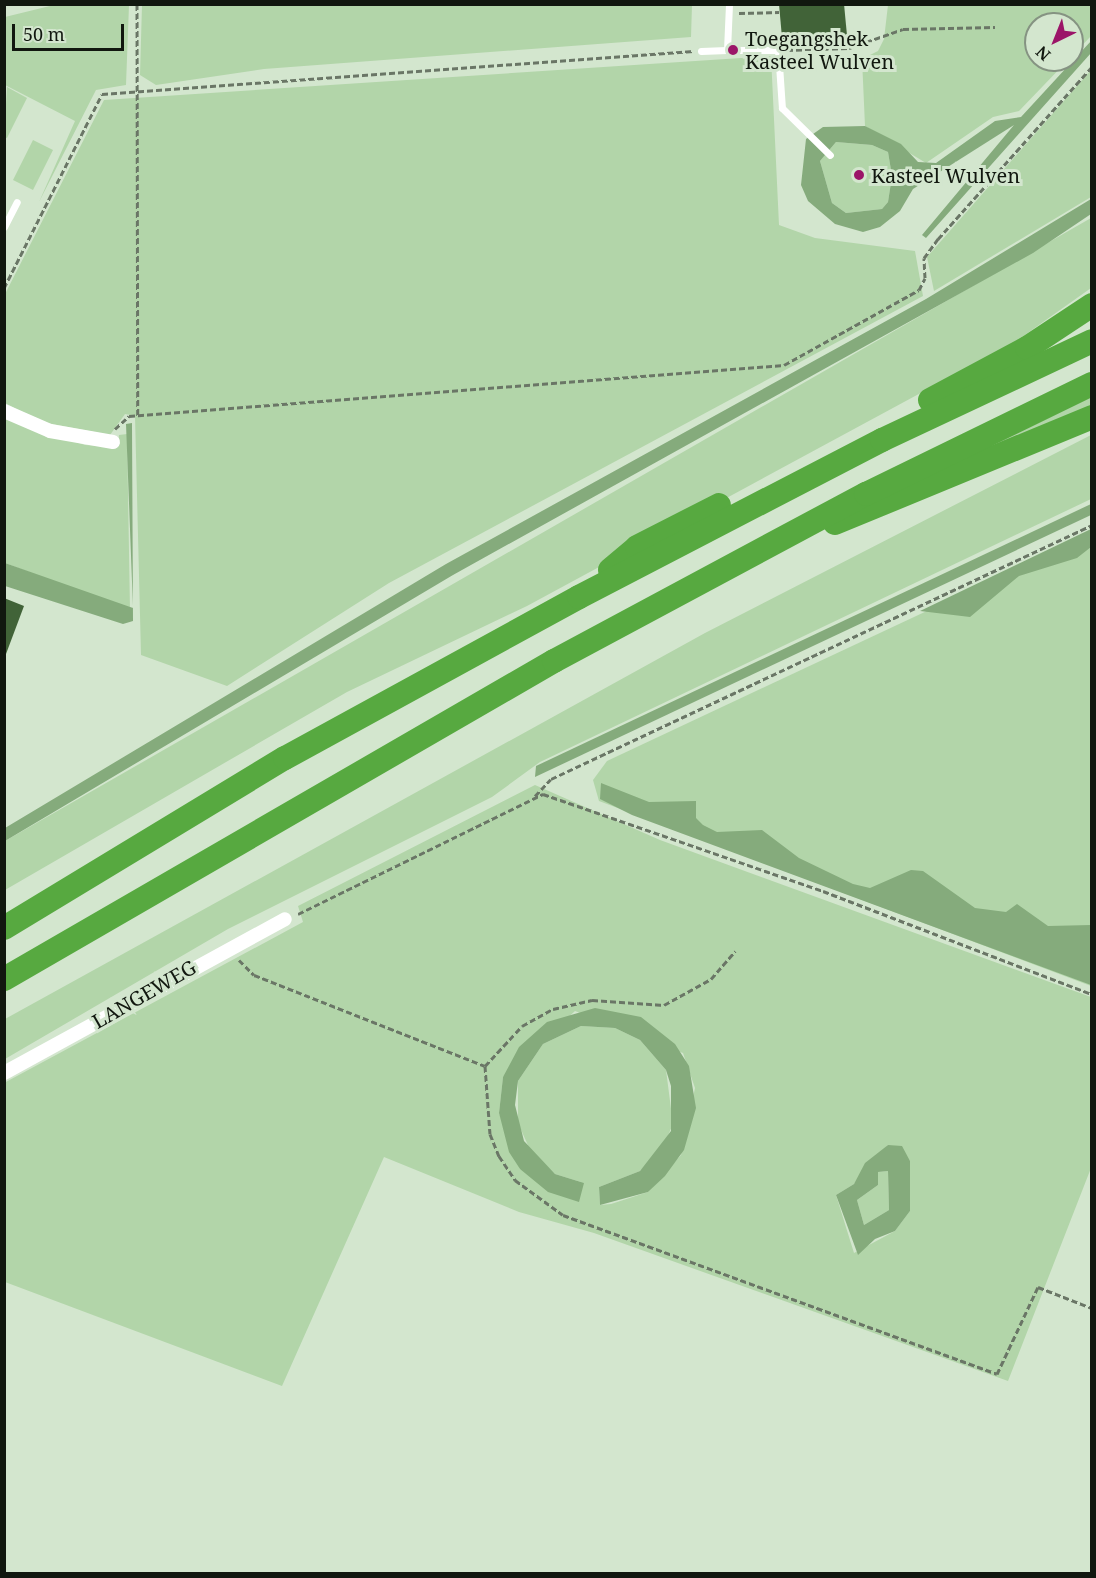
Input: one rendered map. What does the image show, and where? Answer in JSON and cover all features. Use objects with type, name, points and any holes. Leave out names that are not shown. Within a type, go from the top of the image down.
[{"type":"highway","points":[[579,597],[637,547],[967,381],[1092,305]]},
{"type":"highway","points":[[4,928],[285,758],[579,597],[882,440],[1092,341]]},
{"type":"highway","points":[[4,979],[340,782],[790,537],[1092,384]]},
{"type":"highway","points":[[790,537],[872,512],[1092,417]]},
{"type":"street","points":[[4,411],[50,431],[113,442]]},
{"type":"street","name":"LANGEWEG","points":[[4,1074],[285,920]]},
{"type":"lane","points":[[727,50],[729,4]]},
{"type":"lane","points":[[701,51],[778,50],[782,108],[830,155]]},
{"type":"lane","points":[[4,227],[17,202]]},
{"type":"path","points":[[137,4],[138,416]]},
{"type":"path","points":[[728,14],[779,12]]},
{"type":"path","points":[[778,50],[849,48],[903,29],[995,27]]},
{"type":"path","points":[[4,288],[102,94],[701,51]]},
{"type":"path","points":[[113,442],[118,423],[138,416],[784,365],[919,290],[925,278],[924,258],[938,239],[1092,67]]},
{"type":"path","points":[[285,920],[535,796],[551,779],[1092,525]]},
{"type":"path","points":[[535,796],[566,800],[823,891],[1092,994]]},
{"type":"path","points":[[735,951],[711,979],[664,1005],[592,1000],[553,1009],[522,1026],[485,1066],[489,1125],[499,1156],[515,1180],[563,1215],[997,1374],[1038,1287],[1092,1308]]},
{"type":"path","points":[[246,970],[485,1066]]},
{"type":"shaded area","points":[[692,4],[691,37],[264,69],[156,85],[140,75],[142,5]]},
{"type":"shaded area","points":[[54,5],[129,5],[126,85],[96,90],[39,202],[75,121],[5,85],[5,17]]},
{"type":"shaded area","points":[[888,5],[1091,5],[1091,36],[1084,43],[1084,12],[1024,12],[1024,72],[1056,72],[1019,111],[993,117],[926,163],[865,126],[862,59],[878,51],[884,39]]},
{"type":"shaded area","points":[[1091,41],[1091,53],[1084,61],[1084,49]]},
{"type":"shaded area","points":[[771,56],[779,225],[815,238],[915,251],[923,296],[389,583],[227,686],[141,655],[135,416],[125,414],[110,435],[42,422],[5,403],[4,296],[104,100]]},
{"type":"shaded area","points":[[1091,70],[1091,197],[934,291],[927,257]]},
{"type":"shaded area","points":[[1062,72],[1074,72],[926,238],[922,235],[1014,125],[913,189],[900,211],[880,227],[863,232],[835,224],[808,201],[801,185],[806,139],[823,127],[865,126],[901,144],[918,162],[936,163],[995,121],[1021,117]],"holes":[[[836,142],[872,145],[888,152],[892,176],[888,202],[882,209],[846,213],[832,203],[820,161]]]},
{"type":"shaded area","points":[[7,87],[27,98],[7,138],[4,137]]},
{"type":"shaded area","points":[[33,140],[53,150],[33,190],[13,180]]},
{"type":"shaded area","points":[[836,142],[872,145],[888,152],[892,176],[888,202],[882,209],[846,213],[832,203],[820,161]]},
{"type":"shaded area","points":[[1091,199],[1091,214],[1033,253],[453,575],[5,841],[5,828],[446,564],[926,299]]},
{"type":"shaded area","points":[[1091,218],[1091,288],[1015,342],[527,606],[347,692],[5,890],[5,841]]},
{"type":"shaded area","points":[[1091,397],[1091,407],[993,445]]},
{"type":"shaded area","points":[[4,418],[85,445],[118,447],[119,435],[127,434],[130,610],[5,563]]},
{"type":"shaded area","points":[[132,423],[133,606],[126,424]]},
{"type":"shaded area","points":[[1091,435],[1091,499],[540,762],[492,797],[228,929],[5,1059],[5,1019],[705,633]]},
{"type":"shaded area","points":[[1091,504],[1091,515],[535,777],[536,766]]},
{"type":"shaded area","points":[[1091,529],[1091,547],[1077,558],[1019,576],[970,617],[920,611]]},
{"type":"shaded area","points":[[1091,534],[1091,986],[599,801],[593,780],[607,761]]},
{"type":"shaded area","points":[[5,563],[133,608],[133,621],[123,624],[5,586]]},
{"type":"shaded area","points":[[601,783],[649,802],[696,801],[696,818],[703,825],[717,832],[762,830],[799,858],[853,884],[870,888],[911,870],[923,871],[975,908],[1006,912],[1017,904],[1048,926],[1091,925],[1091,985],[632,815],[600,799]]},
{"type":"shaded area","points":[[535,785],[660,840],[1091,997],[1091,1168],[1008,1381],[594,1233],[519,1212],[384,1157],[282,1386],[5,1282],[4,1083],[303,922],[298,906]],"holes":[[[575,1011],[683,1053],[695,1088],[681,1155],[648,1192],[611,1204],[600,1205],[599,1187],[640,1171],[663,1147],[673,1124],[666,1070],[640,1040],[615,1028],[581,1026],[543,1044],[518,1081],[518,1123],[531,1152],[555,1174],[584,1183],[520,1169],[499,1113],[503,1077]],[[888,1145],[910,1161],[910,1211],[895,1231],[854,1253],[836,1195],[854,1184]]]},
{"type":"shaded area","points":[[595,1008],[641,1017],[675,1044],[689,1066],[696,1108],[684,1150],[665,1176],[648,1192],[600,1205],[599,1187],[640,1171],[671,1131],[671,1086],[666,1070],[640,1040],[615,1028],[581,1026],[543,1044],[518,1081],[515,1105],[524,1141],[555,1174],[584,1183],[579,1202],[548,1192],[520,1169],[509,1152],[499,1113],[503,1077],[519,1047],[547,1022]]},
{"type":"shaded area","points":[[888,1145],[902,1146],[910,1161],[910,1211],[895,1231],[875,1239],[858,1255],[836,1195],[854,1184],[865,1163]],"holes":[[[888,1171],[889,1210],[864,1225],[857,1200],[878,1185],[878,1172]]]},
{"type":"shaded area","points":[[888,1171],[889,1210],[864,1225],[857,1200],[878,1185],[878,1172]]},
{"type":"building","points":[[779,4],[844,4],[848,46],[783,49]]},
{"type":"building","points":[[4,598],[24,606],[6,654],[4,653]]},
{"type":"place","name":"Toegangshek Kasteel Wulven","points":[[733,50]]},
{"type":"place","name":"Kasteel Wulven","points":[[859,175]]}]
